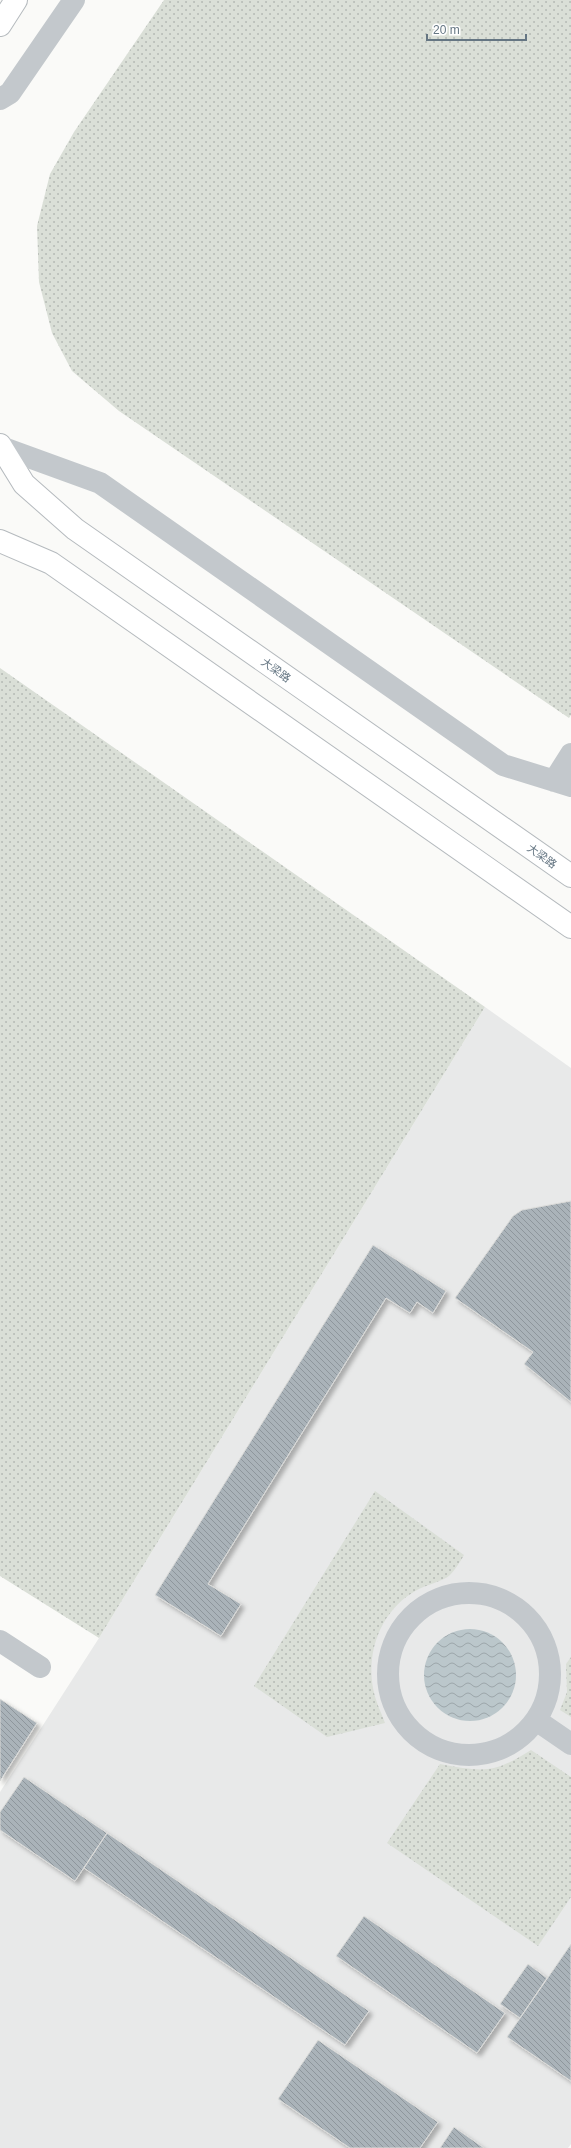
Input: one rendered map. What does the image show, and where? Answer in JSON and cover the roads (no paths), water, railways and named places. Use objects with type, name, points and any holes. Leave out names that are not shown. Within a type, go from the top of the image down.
[{"type":"main road","points":[[0,25],[16,0]]},
{"type":"main road","name":"大梁路","points":[[1,446],[24,484],[75,529],[571,876]]},
{"type":"main road","points":[[0,541],[50,563],[571,927]]},
{"type":"street","points":[[0,99],[10,93],[74,0]]},
{"type":"street","points":[[1,446],[100,483],[503,766],[562,784],[571,754]]},
{"type":"street","points":[[455,1594],[495,1597],[513,1606],[528,1619],[540,1635],[548,1654],[550,1672],[549,1691],[536,1720],[519,1739],[502,1749],[484,1754],[458,1754],[445,1752],[427,1744],[412,1732],[399,1716],[391,1698],[388,1679],[391,1653],[395,1640],[405,1624],[419,1610],[436,1600],[455,1594]]},
{"type":"street","points":[[0,1641],[40,1666]]},
{"type":"street","points":[[536,1720],[571,1744]]},
{"type":"water","points":[[470,1629],[487,1633],[502,1643],[512,1658],[516,1675],[512,1692],[502,1707],[487,1717],[470,1721],[453,1717],[438,1707],[428,1692],[424,1675],[428,1658],[438,1643],[453,1633]]}]
